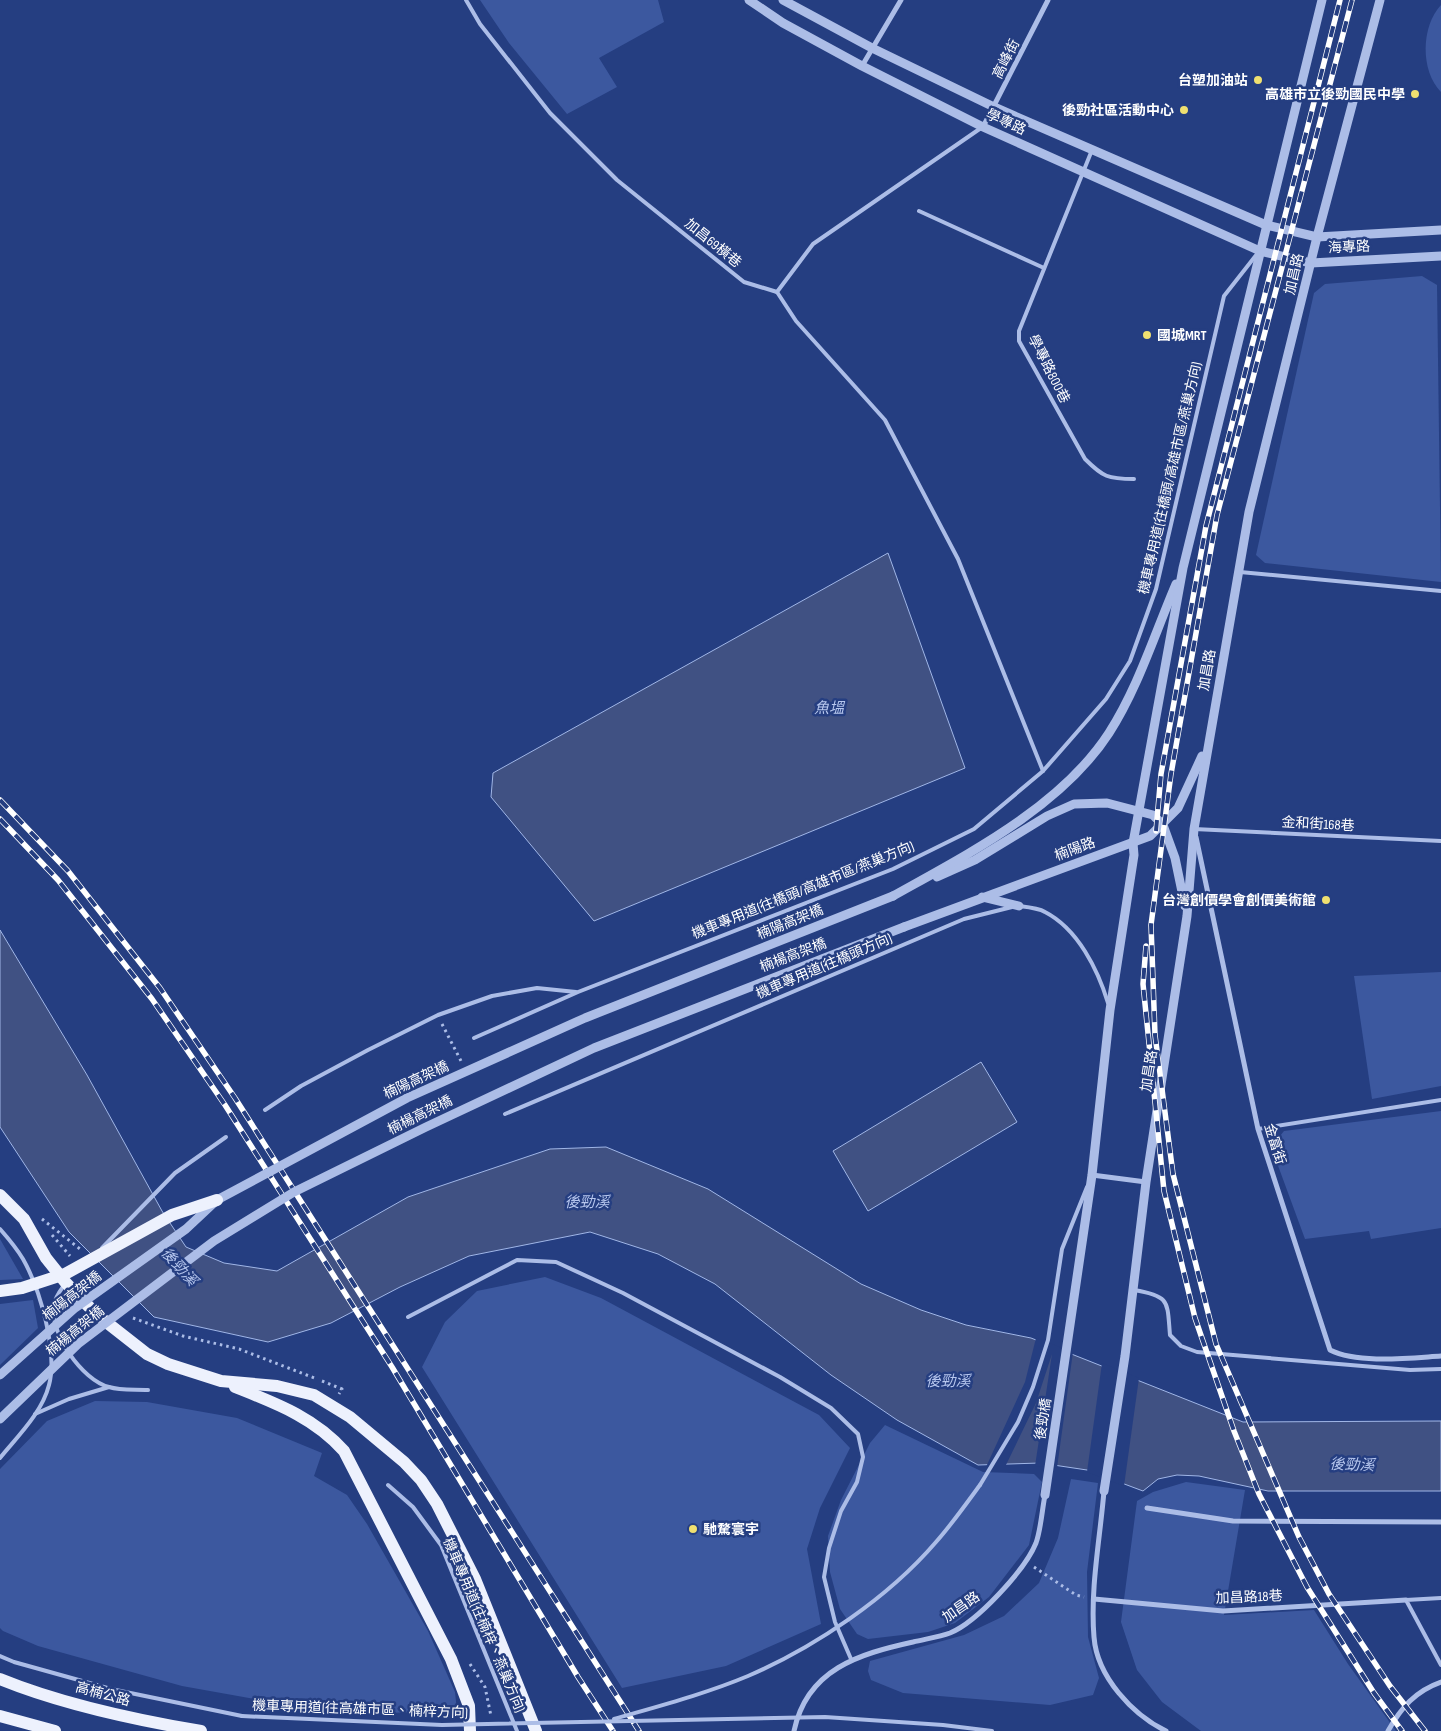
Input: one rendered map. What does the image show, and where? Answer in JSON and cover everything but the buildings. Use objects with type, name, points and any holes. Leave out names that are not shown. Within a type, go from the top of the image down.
[{"type":"main road","points":[[0,1194],[24,1219],[46,1258],[66,1283],[96,1314],[147,1354],[168,1364],[290,1409],[318,1427],[344,1451],[452,1659],[469,1706],[470,1731]]},
{"type":"main road","points":[[0,1292],[22,1288],[58,1277],[172,1215],[217,1200]]},
{"type":"main road","points":[[221,1382],[277,1386],[314,1395],[335,1406],[367,1430],[404,1462],[421,1480],[438,1504],[475,1578],[536,1731]]},
{"type":"main road","name":"高楠公路","points":[[0,1679],[25,1689],[154,1723],[201,1731]]},
{"type":"main road","points":[[0,1716],[55,1731]]},
{"type":"street","name":"學專路","points":[[749,0],[783,22],[862,66],[983,127],[1260,251]]},
{"type":"street","name":"學專路","points":[[784,0],[872,48],[994,106],[1266,225]]},
{"type":"street","points":[[862,66],[901,0]]},
{"type":"street","name":"高峰街","points":[[983,127],[1048,0]]},
{"type":"street","points":[[1146,1182],[1092,1175],[1110,1010],[1134,855],[1134,843],[1183,568],[1322,0]]},
{"type":"street","name":"加昌路","points":[[1104,1491],[1134,1290],[1146,1182],[1187,916],[1194,829],[1249,512],[1317,237],[1380,0]]},
{"type":"street","name":"海專路","points":[[1266,225],[1317,237],[1441,230]]},
{"type":"street","name":"海專路","points":[[1260,251],[1312,263],[1441,256]]},
{"type":"street","points":[[893,896],[980,846],[1049,796],[1088,760],[1109,733],[1127,700],[1183,568]]},
{"type":"street","name":"楠陽路","points":[[904,927],[1150,836],[1178,808],[1208,741]]},
{"type":"street","points":[[893,896],[975,860],[1047,816],[1074,804],[1107,803],[1153,815],[1163,825],[1175,858],[1187,916]]},
{"type":"street","name":"金富街","points":[[1194,829],[1258,1128],[1330,1350],[1341,1355],[1398,1359],[1441,1356]]},
{"type":"street","name":"楠陽高架橋","points":[[0,1375],[75,1308],[186,1229],[217,1200],[407,1098],[585,1018],[893,896]]},
{"type":"street","points":[[981,897],[1019,906]]},
{"type":"street","name":"楠楊高架橋","points":[[0,1419],[78,1344],[214,1241],[294,1192],[594,1048],[904,927]]},
{"type":"street","name":"後勁橋","points":[[1045,1495],[1092,1175]]},
{"type":"street","points":[[1104,1491],[1094,1599],[1094,1639],[1109,1677],[1129,1706],[1166,1731]]},
{"type":"street","name":"加昌路","points":[[794,1731],[798,1713],[809,1694],[828,1674],[851,1659],[951,1633],[992,1603],[1016,1576],[1036,1543],[1045,1495]]},
{"type":"street","points":[[1147,1508],[1233,1521],[1441,1522]]},
{"type":"street","name":"加昌路18巷","points":[[1094,1599],[1223,1611],[1406,1600]]},
{"type":"street","points":[[1388,1731],[1406,1703],[1416,1694],[1441,1682]]},
{"type":"lane","name":"加昌69橫巷","points":[[466,0],[480,24],[550,113],[617,180],[744,282],[777,292]]},
{"type":"lane","points":[[983,127],[813,244],[777,292],[796,321],[885,420],[958,559],[1043,771]]},
{"type":"lane","name":"學專路800巷","points":[[1092,150],[1019,331],[1019,341],[1085,459],[1098,473],[1111,479],[1134,479]]},
{"type":"lane","points":[[919,211],[1044,268]]},
{"type":"lane","name":"機車專用道(往橋頭/高雄市區/燕巢方向)","points":[[578,992],[893,869],[974,829],[1043,771],[1106,699],[1130,661],[1156,589],[1224,296],[1260,251]]},
{"type":"lane","points":[[1238,572],[1441,591]]},
{"type":"lane","name":"金和街168巷","points":[[1194,829],[1441,841]]},
{"type":"lane","name":"機車專用道(往橋頭方向)","points":[[505,1114],[964,919],[1019,906],[1044,911],[1066,928],[1099,974],[1110,1010]]},
{"type":"lane","points":[[266,1110],[301,1086],[438,1015],[492,996],[537,988],[578,992]]},
{"type":"lane","points":[[474,1038],[578,992]]},
{"type":"lane","points":[[1258,1128],[1441,1100]]},
{"type":"lane","points":[[109,1387],[96,1380],[77,1363],[62,1342],[56,1327],[54,1304],[66,1283],[175,1173],[226,1137]]},
{"type":"lane","name":"機車專用道(往高雄市區、楠梓方向)","points":[[607,1721],[690,1697],[749,1675],[796,1651],[882,1594],[936,1543],[999,1456],[1018,1422],[1033,1387],[1048,1340],[1062,1249],[1092,1175]]},
{"type":"lane","points":[[0,1229],[23,1259],[38,1291],[50,1345],[49,1386],[35,1414],[0,1458]]},
{"type":"lane","points":[[408,1317],[517,1260],[556,1262],[623,1293],[780,1377],[831,1408],[858,1434],[863,1457],[857,1482],[841,1511],[829,1548],[824,1577],[835,1622],[851,1659]]},
{"type":"lane","points":[[1134,1290],[1154,1293],[1160,1297],[1170,1314],[1170,1335],[1181,1346],[1197,1352],[1410,1370],[1441,1369]]},
{"type":"lane","points":[[35,1414],[69,1399],[109,1387],[148,1390]]},
{"type":"lane","name":"機車專用道(往楠梓、燕巢方向)","points":[[388,1485],[412,1508],[441,1545],[517,1731]]},
{"type":"lane","points":[[1441,1598],[1406,1600],[1441,1665]]},
{"type":"lane","name":"機車專用道(往高雄市區、楠梓方向)","points":[[0,1656],[14,1662],[111,1689],[242,1716],[442,1726],[825,1717],[943,1725],[992,1731]]},
{"type":"path","points":[[438,1015],[462,1062]]},
{"type":"path","points":[[82,1268],[37,1216],[86,1254]]},
{"type":"path","points":[[128,1316],[183,1336],[240,1349],[342,1389],[335,1406]]},
{"type":"path","points":[[1025,1562],[1076,1595],[1094,1599]]},
{"type":"path","points":[[470,1663],[485,1687],[492,1722]]},
{"type":"shaded area","points":[[480,0],[658,0],[664,22],[599,58],[617,87],[567,114],[509,43]]},
{"type":"shaded area","points":[[1441,5],[1441,92],[1429,72],[1426,61],[1426,48],[1430,24],[1434,14]]},
{"type":"shaded area","points":[[1422,276],[1437,285],[1441,582],[1265,563],[1256,555],[1314,293],[1325,284]]},
{"type":"shaded area","points":[[1441,972],[1441,1086],[1372,1099],[1354,976]]},
{"type":"shaded area","points":[[1441,1111],[1441,1228],[1371,1239],[1369,1231],[1305,1239],[1273,1152],[1276,1141],[1284,1131]]},
{"type":"shaded area","points":[[0,1239],[23,1279],[0,1280]]},
{"type":"shaded area","points":[[545,1277],[601,1298],[819,1415],[850,1448],[820,1508],[807,1549],[821,1624],[726,1666],[622,1688],[422,1367],[445,1322],[477,1291]]},
{"type":"shaded area","points":[[33,1300],[38,1328],[0,1365],[0,1304]]},
{"type":"shaded area","points":[[95,1401],[147,1402],[237,1418],[322,1453],[314,1476],[347,1495],[367,1524],[428,1631],[455,1692],[457,1711],[385,1713],[265,1701],[182,1686],[38,1646],[3,1631],[0,1628],[0,1469],[47,1421]]},
{"type":"shaded area","points":[[885,1425],[983,1472],[1034,1474],[1042,1482],[1029,1545],[989,1597],[955,1623],[928,1632],[868,1639],[857,1634],[840,1609],[830,1572],[828,1536],[841,1500],[870,1443]]},
{"type":"shaded area","points":[[1071,1479],[1098,1483],[1087,1572],[1088,1637],[1099,1678],[1093,1695],[1050,1705],[903,1693],[871,1680],[868,1671],[870,1661],[964,1635],[1004,1616],[1039,1583],[1058,1538]]},
{"type":"shaded area","points":[[1186,1482],[1245,1490],[1224,1615],[1314,1610],[1348,1664],[1396,1731],[1201,1731],[1162,1702],[1137,1670],[1121,1622],[1137,1501],[1153,1492]]},
{"type":"water","name":"魚塭","points":[[888,553],[965,768],[594,921],[491,797],[493,773]]},
{"type":"water","name":"後勁溪","points":[[0,930],[87,1075],[162,1211],[186,1247],[224,1263],[277,1271],[408,1197],[550,1149],[606,1147],[708,1189],[861,1284],[921,1310],[966,1325],[1031,1338],[1243,1422],[1441,1421],[1441,1491],[1268,1491],[1199,1476],[1177,1475],[1158,1479],[1143,1491],[1087,1470],[1040,1463],[978,1465],[897,1420],[831,1375],[715,1284],[658,1254],[590,1232],[469,1256],[400,1287],[331,1323],[268,1342],[154,1317],[69,1232],[0,1127]]},
{"type":"water","points":[[981,1062],[1017,1122],[868,1211],[833,1151]]},
{"type":"pier","points":[[1036,1338],[1073,1352],[1057,1468],[1035,1466],[1052,1354],[1036,1403],[1005,1467],[986,1467],[1025,1382]]},
{"type":"pier","points":[[1102,1363],[1139,1378],[1124,1486],[1087,1472]]},
{"type":"railway","points":[[1156,831],[1161,774],[1206,526],[1340,0]]},
{"type":"railway","points":[[1352,0],[1217,515],[1171,774],[1151,925],[1155,1035],[1173,1174],[1216,1344],[1299,1537],[1329,1594],[1390,1686],[1425,1731]]},
{"type":"railway","points":[[0,800],[68,871],[160,988],[235,1098],[639,1731]]},
{"type":"railway","points":[[0,819],[58,880],[152,999],[225,1105],[392,1367],[578,1677],[613,1731]]},
{"type":"railway","points":[[1146,946],[1143,984],[1164,1191],[1195,1318],[1234,1431],[1259,1494],[1307,1587],[1374,1693],[1402,1731]]},
{"type":"place","name":"台塑加油站","points":[[1258,80]]},
{"type":"place","name":"高雄市立後勁國民中學","points":[[1415,94]]},
{"type":"place","name":"後勁社區活動中心","points":[[1184,110]]},
{"type":"place","name":"國城MRT","points":[[1147,335]]},
{"type":"place","name":"台灣創價學會創價美術館","points":[[1326,900]]},
{"type":"place","name":"馳騖寰宇","points":[[693,1529]]}]
